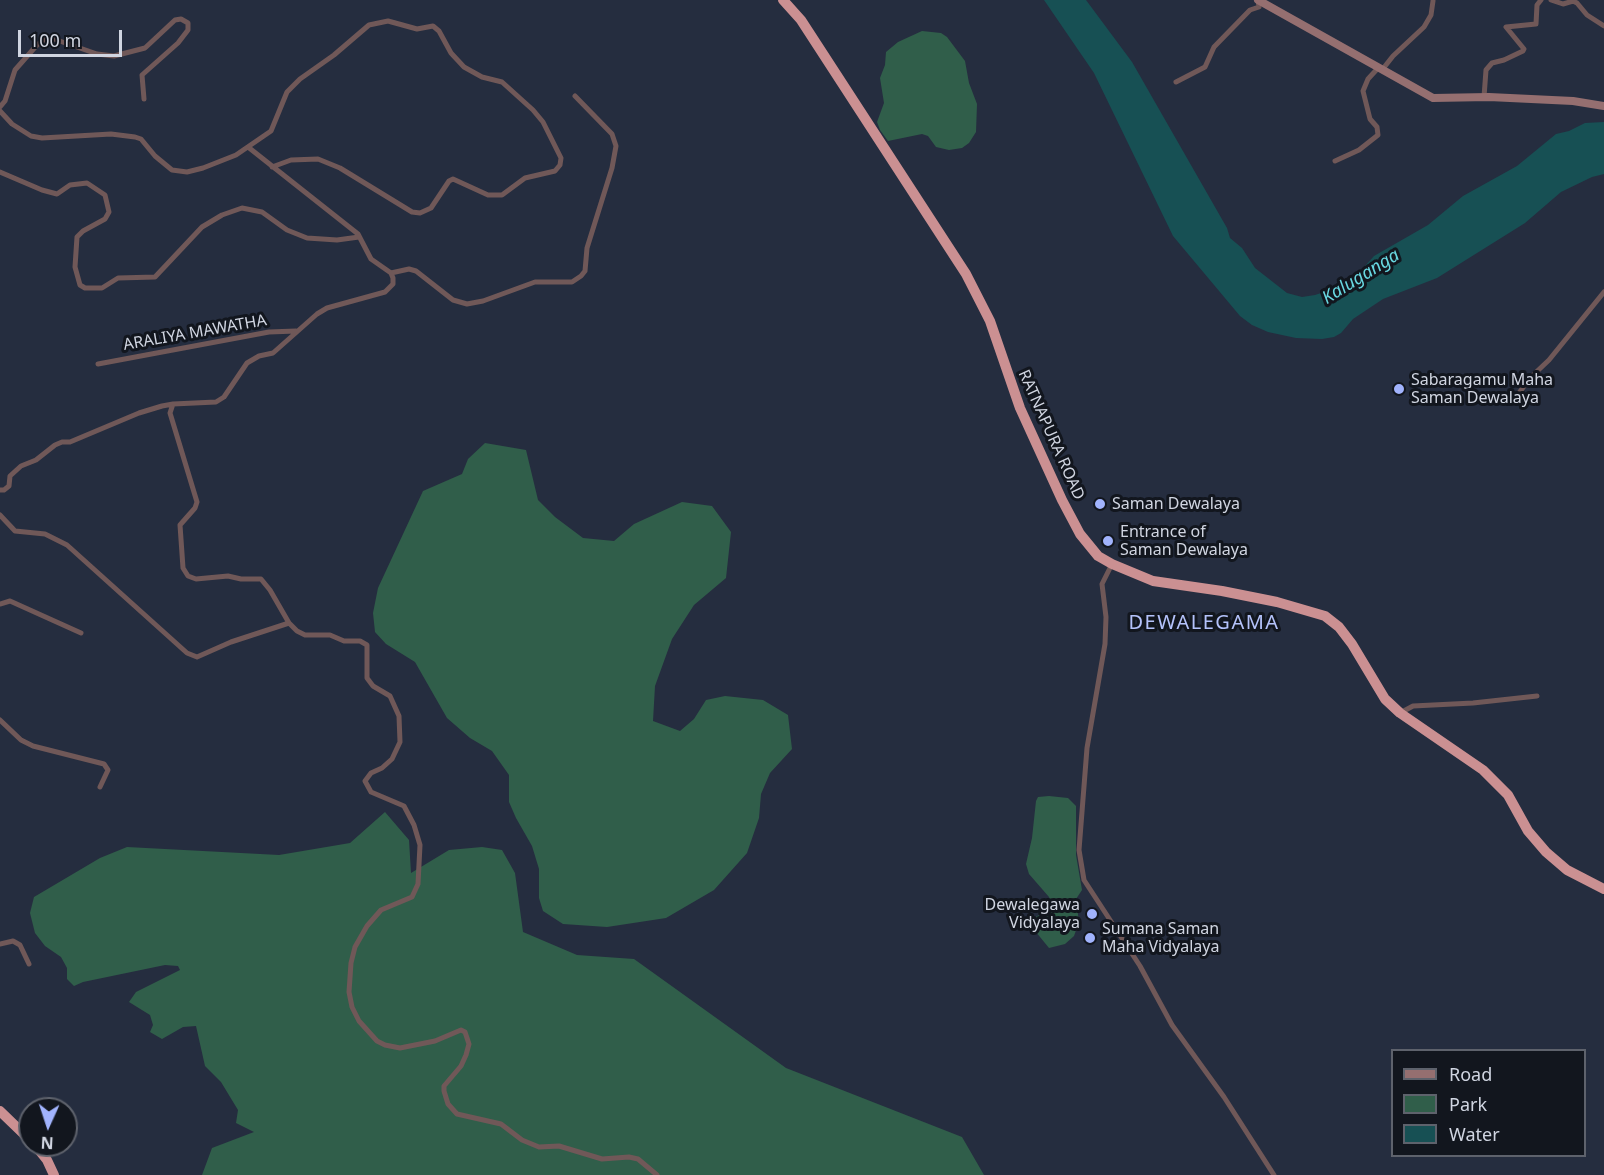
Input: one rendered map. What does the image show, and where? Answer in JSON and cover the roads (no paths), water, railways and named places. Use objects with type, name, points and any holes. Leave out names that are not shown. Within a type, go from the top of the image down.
[{"type":"highway","name":"RATNAPURA ROAD","points":[[783,0],[801,20],[966,274],[990,321],[1020,408],[1062,500],[1080,534],[1098,556],[1153,581],[1255,597],[1325,616],[1345,636],[1385,699],[1400,713],[1483,770],[1508,795],[1528,831],[1546,852],[1567,870],[1604,889]]},
{"type":"highway","points":[[0,1111],[18,1128]]},
{"type":"highway","points":[[45,1157],[54,1175]]},
{"type":"street","points":[[1258,0],[1433,98],[1484,97],[1573,101],[1604,106]]},
{"type":"street","points":[[1176,82],[1205,67],[1214,47],[1250,10],[1259,7],[1258,0]]},
{"type":"street","points":[[1484,97],[1486,70],[1492,63],[1504,60],[1524,49],[1506,27],[1536,24],[1537,6],[1541,0]]},
{"type":"street","points":[[1551,0],[1563,4],[1573,1],[1587,15],[1604,26]]},
{"type":"street","points":[[1335,161],[1359,150],[1378,135],[1377,128],[1370,119],[1363,91],[1368,79],[1424,27],[1431,15],[1433,1]]},
{"type":"street","points":[[144,99],[142,75],[178,43],[188,30],[188,23],[181,19],[175,20],[145,48],[114,57],[97,54],[54,39],[45,39],[15,70],[0,109],[12,124],[31,136],[42,138],[111,134],[141,139],[155,156],[172,170],[187,172],[236,155],[271,131],[287,92],[300,79],[334,55],[369,24],[388,21],[417,29],[433,26],[439,31],[451,53],[464,67],[502,82],[533,110],[543,122],[561,158],[560,165],[555,171],[525,178],[502,195],[488,195],[453,179],[449,181],[431,208],[420,213],[412,212],[340,168],[318,159],[291,160],[272,167]]},
{"type":"street","points":[[391,273],[409,269],[416,271],[453,300],[467,304],[483,301],[535,282],[572,282],[581,276],[585,271],[587,248],[612,168],[616,146],[612,134],[575,96]]},
{"type":"street","points":[[0,490],[9,486],[10,476],[21,466],[36,460],[62,442],[70,442],[139,413],[162,406],[216,402],[224,397],[247,363],[259,356],[273,353],[317,314],[327,308],[385,292],[393,284],[391,273],[371,259],[359,237],[248,147]]},
{"type":"street","points":[[0,172],[57,194],[70,185],[87,183],[105,195],[110,212],[105,219],[83,231],[77,237],[75,267],[80,285],[85,288],[102,288],[118,278],[154,277],[202,227],[222,215],[242,208],[262,212],[287,230],[307,238],[337,240],[359,237]]},
{"type":"street","points":[[1519,393],[1604,292]]},
{"type":"street","name":"ARALIYA MAWATHA","points":[[98,364],[259,334],[298,330]]},
{"type":"street","points":[[173,404],[170,419],[197,502],[195,508],[180,525],[183,568],[188,576],[196,579],[228,576],[241,579],[261,579],[289,623],[297,631],[305,635],[330,635],[344,640],[360,641],[366,645],[367,678],[373,686],[390,696],[399,716],[400,742],[392,759],[382,768],[371,772],[365,781],[370,792],[404,806],[414,825],[420,845],[418,884],[411,897],[381,910],[367,926],[355,947],[351,963],[349,993],[352,1007],[359,1021],[377,1041],[385,1046],[400,1048],[435,1041],[461,1030],[465,1032],[469,1044],[466,1055],[444,1086],[448,1104],[457,1114],[501,1124],[522,1140],[539,1147],[560,1146],[602,1158],[638,1159],[657,1175]]},
{"type":"street","points":[[0,515],[15,531],[45,534],[67,545],[187,652],[197,657],[231,642],[289,623]]},
{"type":"street","points":[[1112,564],[1102,584],[1106,617],[1105,644],[1086,760],[1078,850],[1084,880],[1140,966],[1172,1025],[1224,1097],[1275,1175]]},
{"type":"street","points":[[0,604],[10,601],[81,633]]},
{"type":"street","points":[[1400,713],[1413,706],[1473,703],[1537,696]]},
{"type":"street","points":[[0,720],[21,740],[33,746],[104,764],[108,770],[100,787]]},
{"type":"street","points":[[0,944],[12,941],[21,945],[29,963]]},
{"type":"water","name":"Kaluganga","points":[[1044,0],[1086,0],[1132,62],[1227,228],[1230,238],[1242,248],[1255,268],[1287,293],[1302,297],[1315,295],[1355,277],[1374,256],[1428,225],[1463,196],[1517,166],[1556,134],[1569,131],[1585,123],[1604,122],[1604,174],[1592,177],[1561,192],[1525,223],[1437,278],[1383,299],[1353,319],[1341,333],[1334,337],[1296,338],[1268,332],[1252,325],[1240,316],[1173,236],[1094,73]]},
{"type":"place","name":"Sabaragamu Maha Saman Dewalaya","points":[[1399,389]]},
{"type":"place","name":"Saman Dewalaya","points":[[1100,504]]},
{"type":"place","name":"Entrance of Saman Dewalaya","points":[[1108,541]]},
{"type":"place","name":"Dewalegawa Vidyalaya","points":[[1092,914]]},
{"type":"place","name":"Sumana Saman Maha Vidyalaya","points":[[1090,938]]},
{"type":"district","name":"DEWALEGAMA","points":[[1204,623]]}]
